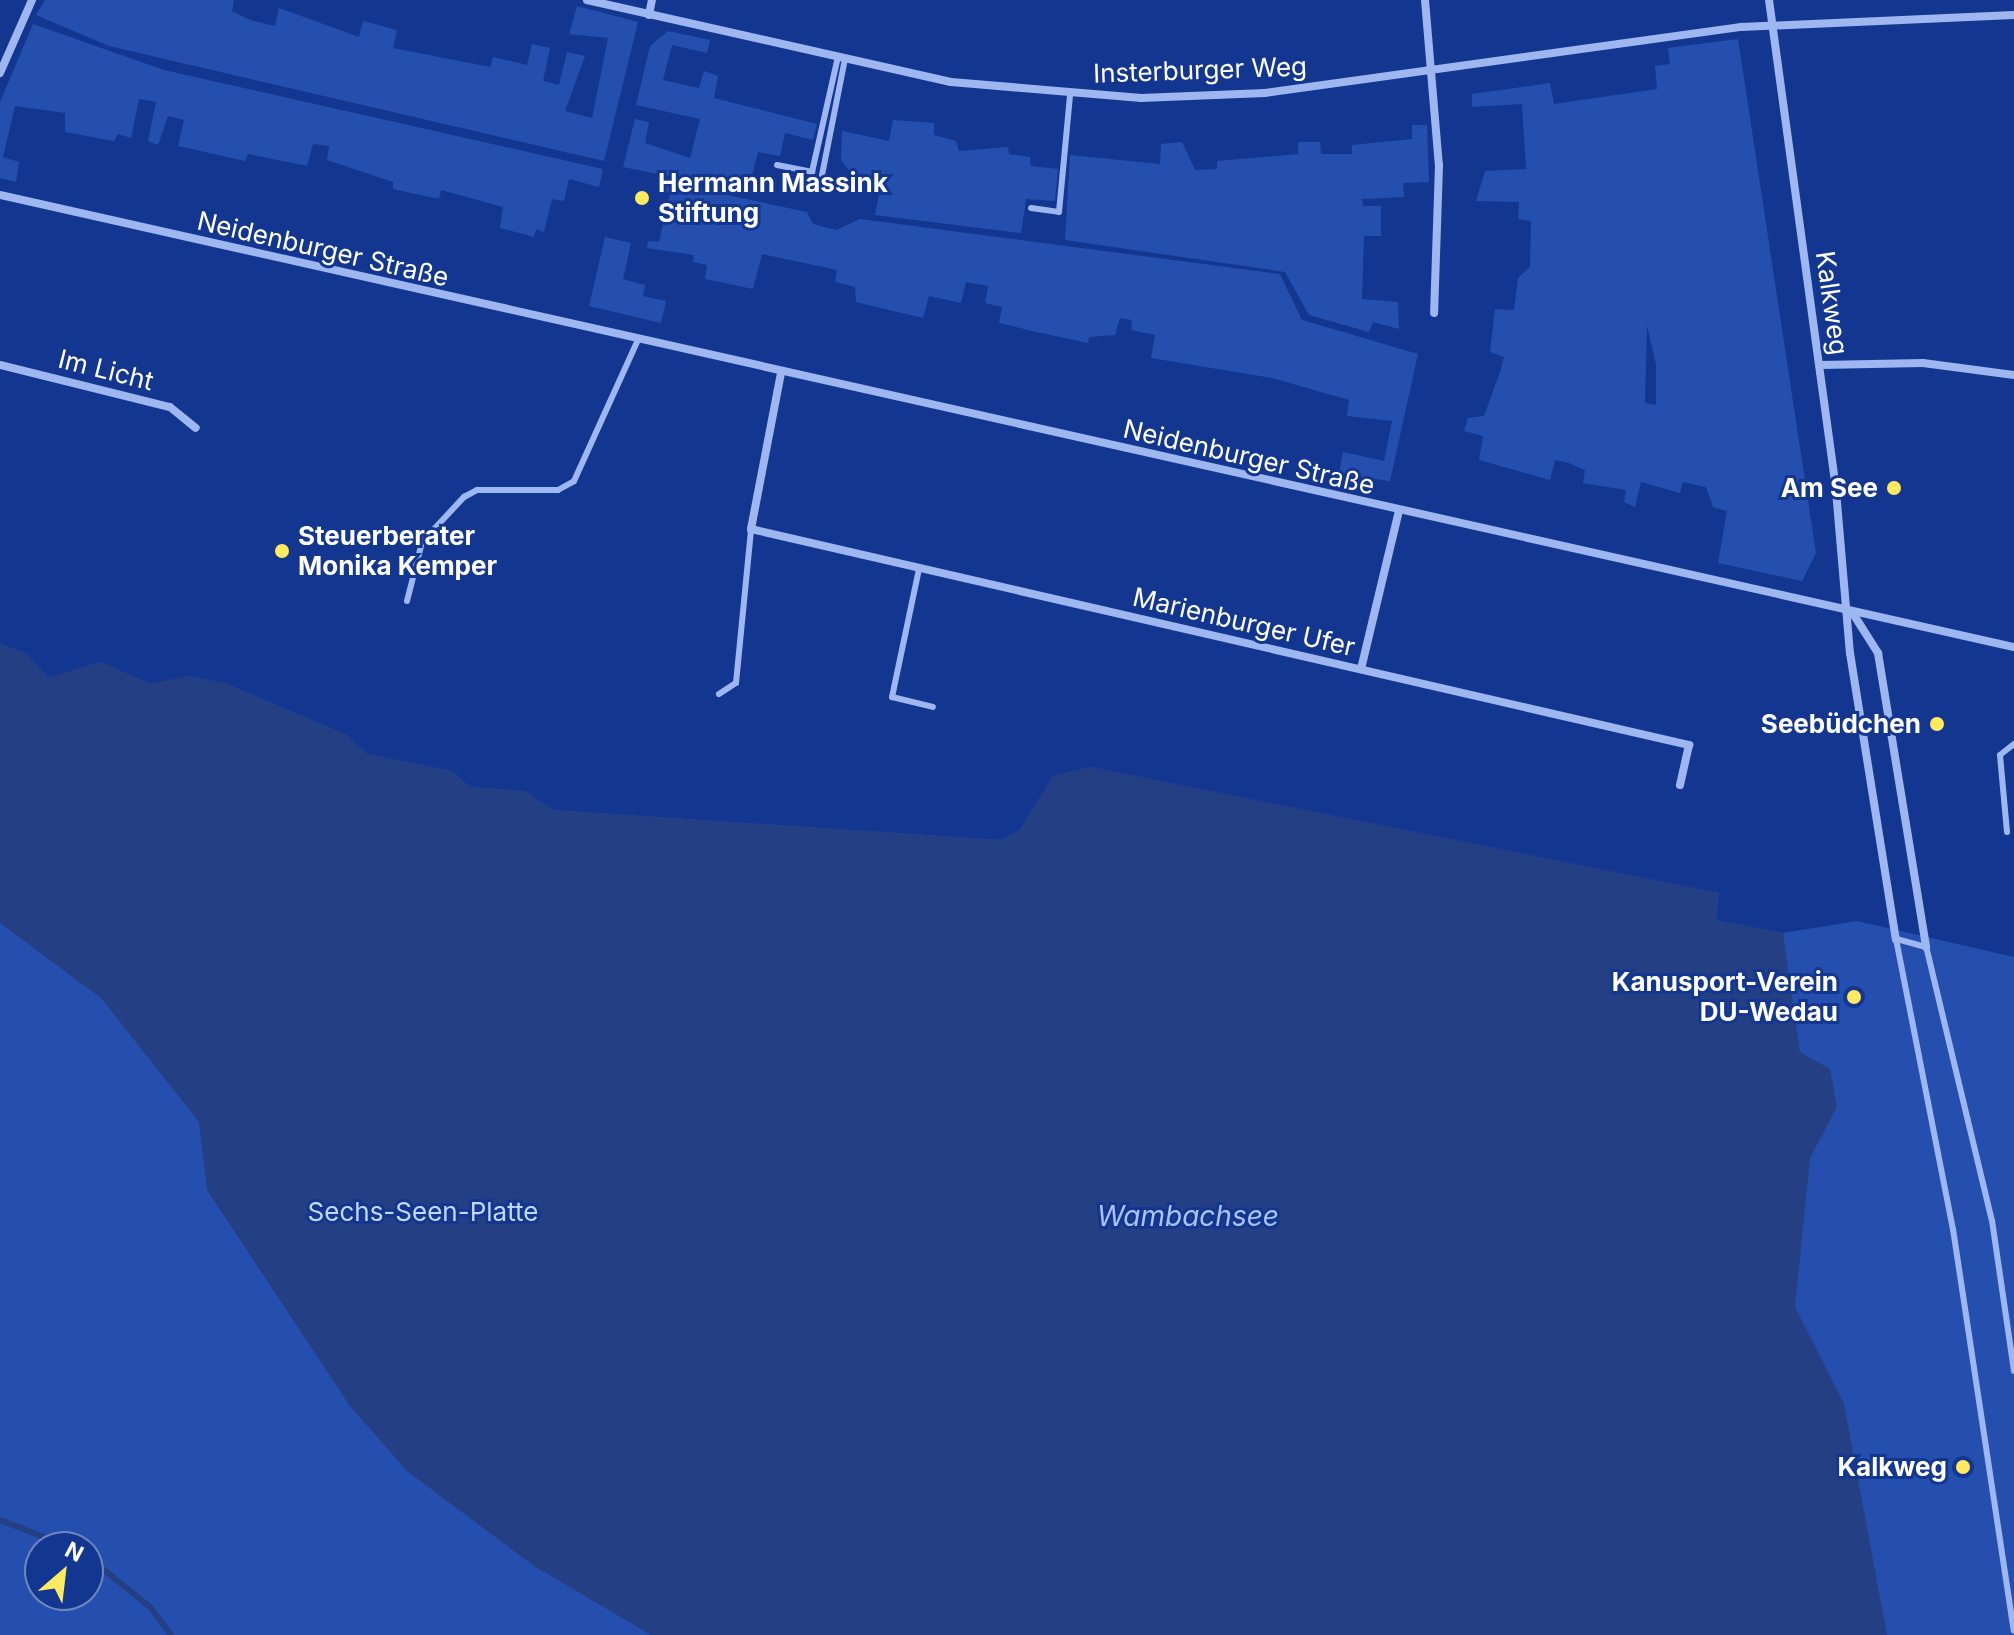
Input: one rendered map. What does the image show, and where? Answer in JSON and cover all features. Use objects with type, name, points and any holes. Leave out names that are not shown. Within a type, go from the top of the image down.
[{"type":"street","points":[[0,73],[32,0]]},
{"type":"street","name":"Insterburger Weg","points":[[587,0],[951,82],[1070,95],[1265,93],[1772,26],[2014,15]]},
{"type":"street","points":[[649,15],[652,0]]},
{"type":"street","points":[[1425,0],[1434,70],[1434,313]]},
{"type":"street","name":"Kalkweg","points":[[1769,0],[1821,365],[1851,612],[1850,653],[1896,939]]},
{"type":"street","name":"Neidenburger Straße","points":[[0,195],[1851,612]]},
{"type":"street","points":[[1821,365],[1923,363],[2014,375]]},
{"type":"street","name":"Im Licht","points":[[0,365],[170,407],[196,428]]},
{"type":"street","points":[[751,529],[781,373]]},
{"type":"street","points":[[1361,669],[1399,511]]},
{"type":"street","name":"Marienburger Ufer","points":[[751,529],[1689,745],[1680,785]]},
{"type":"street","points":[[1851,612],[2014,647]]},
{"type":"street","name":"Kalkweg","points":[[1851,612],[1878,653],[1926,947]]},
{"type":"lane","points":[[777,165],[812,172],[842,58]]},
{"type":"lane","points":[[822,175],[842,58]]},
{"type":"lane","points":[[1031,208],[1059,212],[1070,95]]},
{"type":"lane","points":[[407,601],[422,542],[464,497],[477,490],[558,490],[574,481],[638,340]]},
{"type":"lane","points":[[719,694],[736,683],[751,529]]},
{"type":"lane","points":[[919,569],[892,697],[933,707]]},
{"type":"lane","points":[[2007,832],[2000,755],[2014,744]]},
{"type":"lane","points":[[1896,939],[1926,947]]},
{"type":"lane","name":"Kalkweg","points":[[1896,939],[1953,1229],[2014,1630]]},
{"type":"lane","name":"Kalkweg","points":[[1926,947],[1992,1221],[2014,1371]]},
{"type":"green space","points":[[45,0],[234,0],[232,11],[250,20],[275,26],[279,8],[359,37],[363,21],[397,30],[393,48],[490,67],[493,57],[527,65],[532,44],[550,48],[543,81],[559,85],[567,52],[585,56],[565,111],[592,118],[608,38],[569,34],[577,6],[638,22],[604,161],[109,46],[36,15]]},
{"type":"green space","points":[[33,24],[164,70],[603,169],[599,187],[569,179],[564,201],[552,199],[544,232],[536,229],[534,237],[500,228],[503,207],[441,190],[439,199],[393,189],[393,182],[327,160],[329,146],[313,144],[307,166],[248,154],[245,161],[178,146],[184,120],[168,116],[158,145],[148,141],[156,102],[139,99],[131,138],[118,134],[114,141],[65,132],[65,113],[15,106],[3,157],[19,162],[16,182],[0,178],[0,102]]},
{"type":"green space","points":[[668,31],[710,40],[707,53],[672,45],[663,80],[699,88],[704,71],[718,76],[714,98],[817,124],[813,140],[785,133],[780,156],[758,152],[748,192],[623,167],[635,119],[649,122],[645,143],[690,158],[700,119],[636,105],[650,46]]},
{"type":"green space","points":[[1738,39],[1816,553],[1802,581],[1718,563],[1727,511],[1713,507],[1706,487],[1683,482],[1680,493],[1641,482],[1635,507],[1624,502],[1626,490],[1583,483],[1585,470],[1569,463],[1555,460],[1550,480],[1479,460],[1483,436],[1464,431],[1468,418],[1484,416],[1501,369],[1504,357],[1490,352],[1495,309],[1514,310],[1518,278],[1530,267],[1531,221],[1518,219],[1519,202],[1476,201],[1485,171],[1526,169],[1522,104],[1472,107],[1472,94],[1550,83],[1554,104],[1657,89],[1655,66],[1670,64],[1668,48]],"holes":[[[1647,326],[1656,364],[1656,405],[1645,403]]]},
{"type":"green space","points":[[893,120],[934,123],[934,135],[956,141],[959,151],[1008,147],[1009,154],[1030,157],[1031,166],[1058,169],[1055,201],[1026,199],[1021,233],[875,215],[880,189],[860,184],[841,160],[842,131],[889,141]]},
{"type":"green space","points":[[1412,125],[1427,125],[1429,182],[1403,183],[1404,197],[1362,199],[1363,206],[1381,206],[1381,236],[1364,236],[1362,299],[1398,302],[1399,329],[1373,322],[1369,332],[1309,315],[1285,272],[1065,240],[1070,155],[1160,164],[1161,144],[1182,142],[1195,170],[1217,169],[1217,161],[1298,154],[1298,142],[1320,142],[1321,154],[1352,154],[1352,145],[1412,139]]},
{"type":"green space","points":[[661,181],[807,212],[813,224],[836,230],[860,219],[1280,274],[1302,320],[1418,354],[1390,481],[1339,474],[1343,452],[1384,461],[1392,421],[1347,416],[1349,400],[1272,378],[1151,358],[1155,335],[1131,330],[1132,320],[1120,318],[1115,335],[1089,337],[1088,343],[1032,331],[999,323],[1002,307],[985,303],[988,286],[966,282],[961,303],[929,296],[923,318],[856,302],[855,287],[835,282],[837,270],[762,254],[753,289],[705,279],[707,265],[693,262],[694,255],[647,248],[648,241],[659,242],[670,193],[659,190]]},
{"type":"green space","points":[[605,237],[631,243],[623,279],[645,285],[643,296],[666,301],[661,323],[589,306]]},
{"type":"green space","name":"Wambachsee","points":[[0,644],[26,653],[49,678],[100,662],[151,684],[189,676],[227,684],[347,735],[367,754],[452,771],[470,787],[525,791],[553,810],[1001,840],[1020,830],[1053,776],[1090,767],[1719,893],[1716,920],[1783,933],[1857,921],[2014,957],[2014,1635],[0,1635]]},
{"type":"water","name":"Wambachsee","points":[[0,644],[26,653],[49,678],[100,662],[151,684],[189,676],[227,684],[347,735],[367,754],[452,771],[470,787],[525,791],[553,810],[1001,840],[1020,830],[1053,776],[1090,767],[1719,893],[1716,920],[1783,933],[1800,1052],[1830,1069],[1837,1107],[1810,1158],[1795,1307],[1844,1404],[1887,1635],[651,1635],[534,1566],[407,1471],[350,1406],[207,1190],[199,1122],[101,998],[0,923]]},
{"type":"waterway","points":[[0,1520],[29,1531]]},
{"type":"waterway","points":[[104,1570],[150,1607],[171,1635]]},
{"type":"place","name":"Hermann Massink Stiftung","points":[[642,198]]},
{"type":"place","name":"Am See","points":[[1894,488]]},
{"type":"place","name":"Steuerberater Monika Kemper","points":[[282,551]]},
{"type":"place","name":"Seebüdchen","points":[[1937,724]]},
{"type":"place","name":"Kanusport-Verein DU-Wedau","points":[[1854,997]]},
{"type":"place","name":"Kalkweg","points":[[1963,1467]]},
{"type":"park label","name":"Sechs-Seen-Platte","points":[[423,1212]]}]
